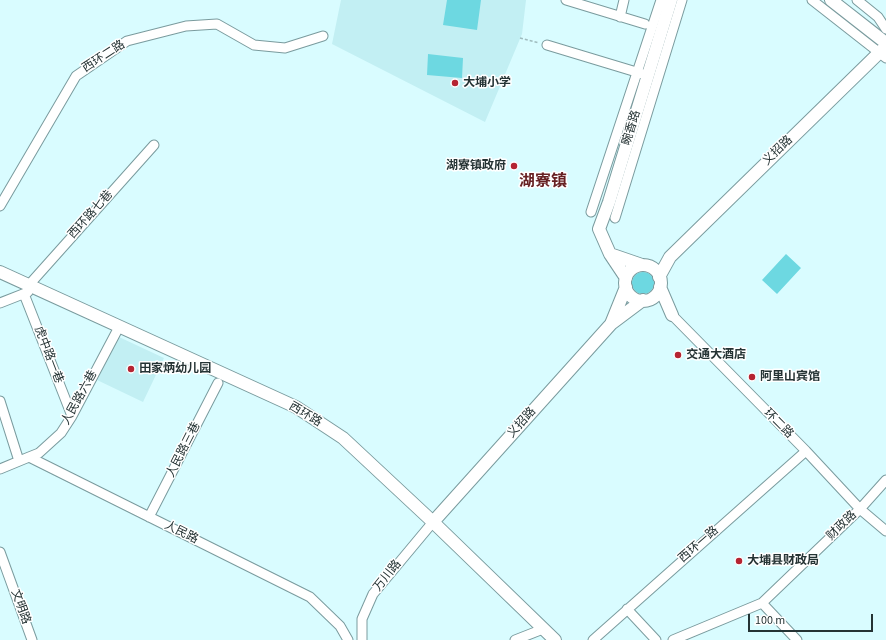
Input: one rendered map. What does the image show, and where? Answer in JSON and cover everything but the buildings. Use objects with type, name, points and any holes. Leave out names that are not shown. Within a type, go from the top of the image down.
[{"type":"main road","name":"畹香路","points":[[626,283],[610,254],[599,229],[609,202],[642,74],[672,0]]},
{"type":"main road","points":[[831,0],[884,50]]},
{"type":"main road","points":[[838,0],[886,38]]},
{"type":"main road","name":"义招路","points":[[670,257],[884,50]]},
{"type":"main road","points":[[610,254],[645,265],[655,270],[672,315]]},
{"type":"main road","points":[[611,324],[630,270],[634,267],[670,257]]},
{"type":"main road","points":[[611,324],[645,300],[656,295],[659,282],[670,257]]},
{"type":"main road","name":"西环路","points":[[0,272],[29,290],[119,327],[296,407],[343,438],[433,522],[555,640]]},
{"type":"main road","points":[[626,283],[630,296],[635,299],[645,300],[672,315]]},
{"type":"main road","name":"义招路","points":[[433,522],[611,324]]},
{"type":"street","points":[[566,0],[645,24]]},
{"type":"street","points":[[620,17],[624,0]]},
{"type":"street","points":[[591,212],[642,74],[661,0]]},
{"type":"street","points":[[615,218],[682,0]]},
{"type":"street","points":[[812,0],[884,50]]},
{"type":"street","points":[[857,0],[878,17],[886,29]]},
{"type":"street","name":"西环二路","points":[[0,206],[76,76],[127,41],[186,26],[217,24],[254,45],[285,48],[323,36]]},
{"type":"street","points":[[547,45],[642,74]]},
{"type":"street","name":"西环路七巷","points":[[29,290],[154,145]]},
{"type":"street","points":[[0,303],[29,290]]},
{"type":"street","name":"虎中路一巷","points":[[29,290],[72,416]]},
{"type":"street","name":"环二路","points":[[672,315],[806,451],[860,509],[886,531]]},
{"type":"street","name":"人民路六巷","points":[[29,457],[39,453],[61,433],[72,416],[119,327]]},
{"type":"street","name":"人民路三巷","points":[[149,517],[218,383]]},
{"type":"street","points":[[0,401],[20,461]]},
{"type":"street","name":"西环一路","points":[[593,640],[806,451]]},
{"type":"street","points":[[0,469],[29,457]]},
{"type":"street","name":"人民路","points":[[29,457],[310,597],[340,626],[348,640]]},
{"type":"street","name":"财政路","points":[[673,640],[762,603],[860,509],[886,480]]},
{"type":"street","name":"万川路","points":[[362,640],[362,619],[373,594],[433,522]]},
{"type":"street","name":"文明路","points":[[0,552],[32,640]]},
{"type":"street","points":[[762,603],[797,640]]},
{"type":"street","points":[[627,609],[656,640]]},
{"type":"street","points":[[515,640],[543,628]]},
{"type":"path","points":[[520,38],[547,45]]},
{"type":"shaded area","name":"大埔小学","points":[[341,0],[526,0],[522,34],[485,122],[332,44]]},
{"type":"shaded area","points":[[447,0],[481,0],[477,30],[443,25]]},
{"type":"shaded area","points":[[428,54],[463,58],[462,78],[427,75]]},
{"type":"shaded area","points":[[786,254],[801,268],[777,294],[762,280]]},
{"type":"shaded area","points":[[639,272],[647,272],[654,279],[654,287],[647,294],[639,294],[632,287],[632,279]]},
{"type":"shaded area","name":"田家炳幼儿园","points":[[119,337],[164,358],[143,402],[97,380]]},
{"type":"place","name":"大埔小学","points":[[455,83]]},
{"type":"place","name":"湖寮镇政府","points":[[514,166]]},
{"type":"place","name":"交通大酒店","points":[[678,355]]},
{"type":"place","name":"田家炳幼儿园","points":[[131,369]]},
{"type":"place","name":"阿里山宾馆","points":[[752,377]]},
{"type":"place","name":"大埔县财政局","points":[[739,561]]},
{"type":"district","name":"湖寮镇","points":[[543,182]]}]
